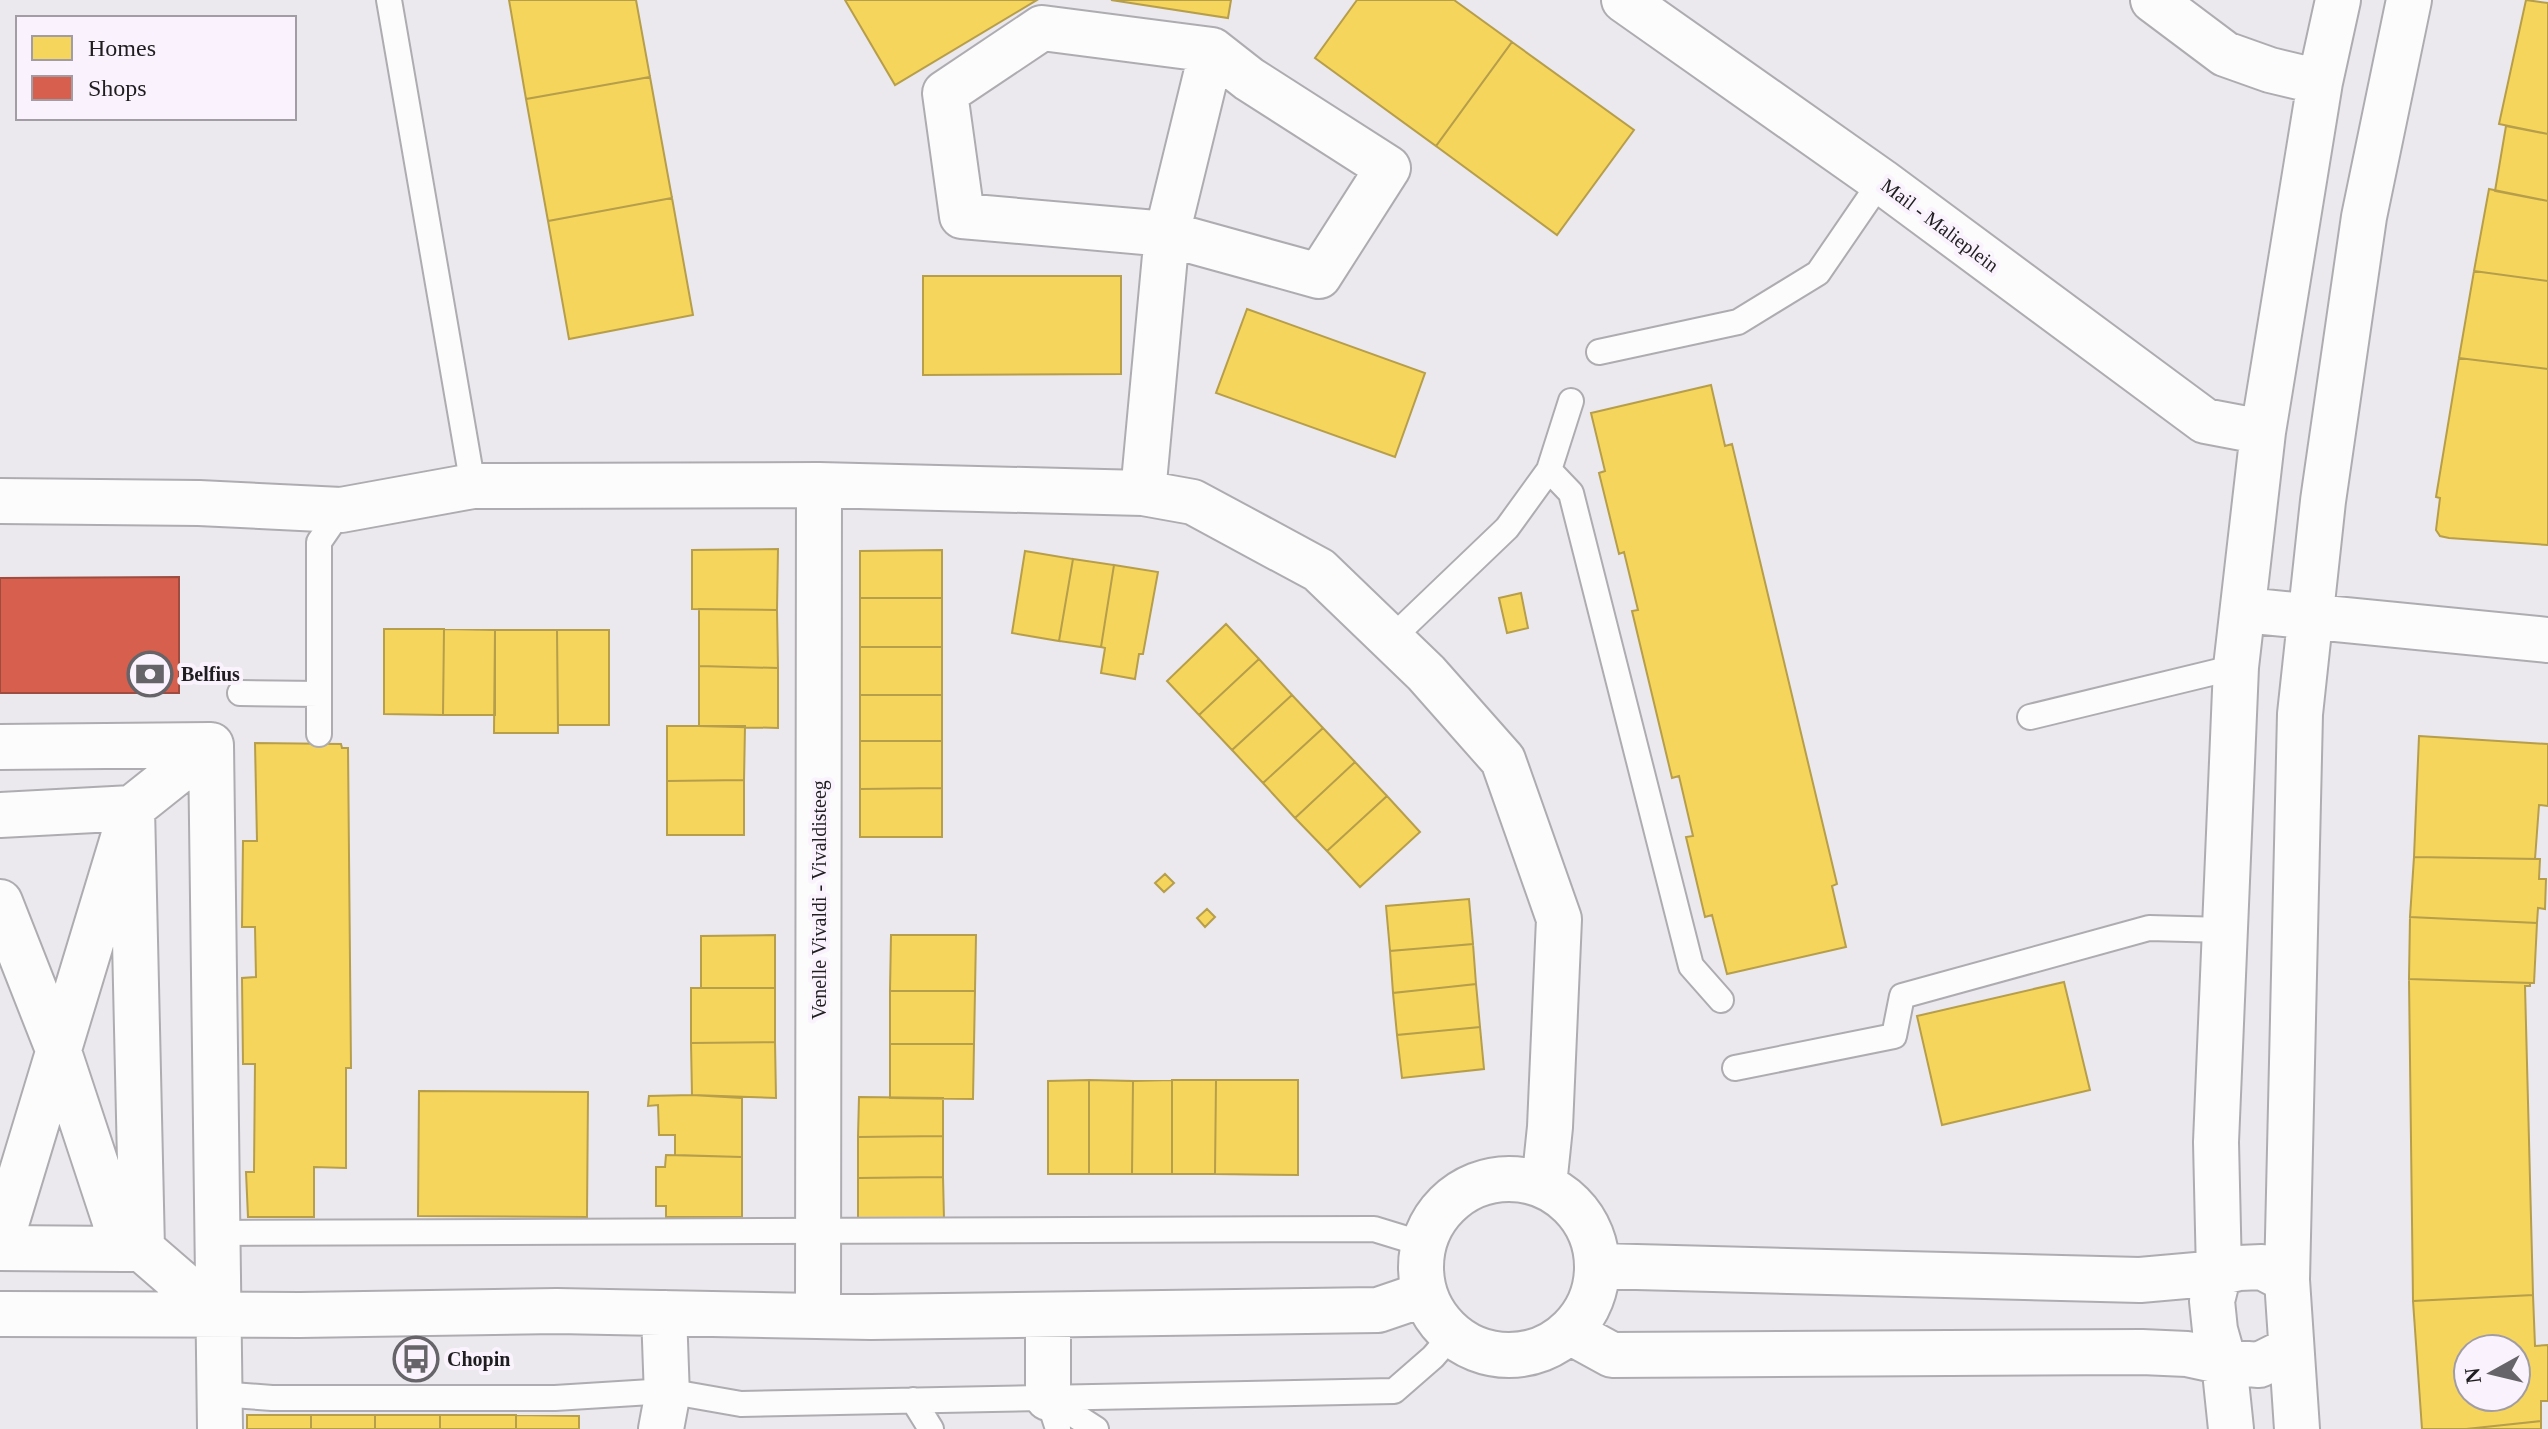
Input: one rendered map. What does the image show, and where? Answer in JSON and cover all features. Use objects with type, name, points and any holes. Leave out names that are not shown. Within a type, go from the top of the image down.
[{"type":"street","name":"Mail - Malieplein","points":[[1624,0],[1881,181],[2205,421],[2263,432]]},
{"type":"street","points":[[2153,0],[2225,54],[2270,70],[2320,82]]},
{"type":"street","points":[[2231,1429],[2224,1362],[2215,1330],[2212,1301],[2219,1273],[2216,1142],[2236,667],[2263,432],[2320,82],[2338,0]]},
{"type":"street","points":[[2297,1429],[2287,1280],[2300,714],[2323,501],[2364,217],[2409,0]]},
{"type":"street","points":[[1042,28],[1212,50],[1249,79],[1388,168],[1319,276],[1167,234],[962,216],[945,93],[1042,28]]},
{"type":"street","points":[[1143,493],[1167,234],[1212,50]]},
{"type":"street","points":[[0,501],[199,503],[341,510],[473,486],[819,485],[1143,493],[1193,502],[1319,570],[1426,673],[1503,760],[1559,919],[1550,1127],[1544,1185]]},
{"type":"street","name":"Venelle Vivaldi - Vivaldisteeg","points":[[818,1315],[819,485]]},
{"type":"street","points":[[2244,610],[2548,640]]},
{"type":"street","points":[[0,747],[211,745]]},
{"type":"street","points":[[133,1249],[0,1246],[132,808],[211,745]]},
{"type":"street","points":[[211,745],[220,1412]]},
{"type":"street","points":[[0,815],[132,808]]},
{"type":"street","points":[[132,808],[133,1249]]},
{"type":"street","points":[[0,902],[133,1249],[218,1315]]},
{"type":"street","points":[[1514,1178],[1544,1185],[1572,1204],[1591,1232],[1598,1266],[1595,1290],[1585,1313],[1570,1332],[1542,1349],[1512,1356],[1480,1351],[1452,1335],[1435,1317],[1425,1294],[1420,1269],[1423,1244],[1435,1218],[1455,1197],[1483,1182],[1514,1178]]},
{"type":"street","points":[[1598,1266],[2140,1280],[2262,1267],[2287,1280]]},
{"type":"street","points":[[0,1314],[557,1311],[1048,1316],[1378,1310],[1425,1294]]},
{"type":"street","points":[[664,1313],[664,1410]]},
{"type":"street","points":[[1048,1316],[1053,1413]]},
{"type":"street","points":[[1570,1332],[1612,1355],[2142,1352],[2187,1354],[2259,1365],[2291,1349]]},
{"type":"lane","points":[[389,0],[473,486]]},
{"type":"lane","points":[[1599,352],[1738,322],[1818,273],[1881,181]]},
{"type":"lane","points":[[1391,639],[1507,528],[1549,470],[1571,401]]},
{"type":"lane","points":[[1549,470],[1571,493],[1691,966],[1721,1000]]},
{"type":"lane","points":[[319,734],[319,542],[341,510]]},
{"type":"lane","points":[[2030,717],[2236,667]]},
{"type":"lane","points":[[240,693],[319,694]]},
{"type":"lane","points":[[1735,1068],[1894,1036],[1902,996],[2149,928],[2225,930]]},
{"type":"lane","points":[[217,1233],[1374,1229],[1423,1244]]},
{"type":"lane","points":[[220,1412],[272,1398],[555,1398],[664,1410],[741,1404],[913,1400],[1053,1413],[1394,1391],[1433,1357],[1452,1335]]},
{"type":"lane","points":[[913,1400],[931,1429]]},
{"type":"lane","points":[[1053,1413],[1096,1429]]},
{"type":"building: Homes","points":[[509,0],[636,0],[650,77],[526,99]]},
{"type":"building: Homes","points":[[845,0],[1037,0],[895,85]]},
{"type":"building: Homes","points":[[1111,0],[1231,0],[1228,18]]},
{"type":"building: Homes","points":[[1357,0],[1454,0],[1512,42],[1436,146],[1315,58]]},
{"type":"building: Homes","points":[[2526,0],[2548,3],[2548,134],[2499,124]]},
{"type":"building: Homes","points":[[1512,42],[1634,130],[1557,235],[1436,146]]},
{"type":"building: Homes","points":[[650,77],[672,198],[548,221],[526,99]]},
{"type":"building: Homes","points":[[2506,126],[2548,134],[2548,201],[2495,191]]},
{"type":"building: Homes","points":[[2489,189],[2548,201],[2548,281],[2474,271]]},
{"type":"building: Homes","points":[[672,198],[693,315],[569,339],[548,221]]},
{"type":"building: Homes","points":[[2474,271],[2548,281],[2548,369],[2459,358]]},
{"type":"building: Homes","points":[[923,276],[1121,276],[1121,374],[923,375]]},
{"type":"building: Homes","points":[[1247,309],[1425,373],[1395,457],[1216,393]]},
{"type":"building: Homes","points":[[2459,358],[2548,369],[2548,545],[2449,538],[2440,536],[2436,530],[2440,498],[2436,497]]},
{"type":"building: Homes","points":[[1711,385],[1725,446],[1732,444],[1837,884],[1832,886],[1846,947],[1727,974],[1712,915],[1705,917],[1686,837],[1693,836],[1679,776],[1672,778],[1632,611],[1638,610],[1624,552],[1619,554],[1599,473],[1605,471],[1591,413]]},
{"type":"building: Homes","points":[[778,549],[777,610],[692,609],[692,550]]},
{"type":"building: Homes","points":[[942,550],[942,598],[860,598],[860,551]]},
{"type":"building: Homes","points":[[1025,551],[1073,559],[1059,641],[1012,633]]},
{"type":"building: Homes","points":[[1073,559],[1114,565],[1101,647],[1059,641]]},
{"type":"building: Homes","points":[[1114,565],[1158,572],[1143,654],[1139,654],[1135,679],[1101,673],[1105,648],[1101,647]]},
{"type":"building: Homes","points":[[1521,593],[1528,628],[1507,633],[1499,598]]},
{"type":"building: Homes","points":[[860,598],[942,598],[942,647],[860,647]]},
{"type":"building: Homes","points":[[699,609],[777,610],[778,668],[699,666]]},
{"type":"building: Homes","points":[[1226,624],[1259,659],[1199,715],[1167,681]]},
{"type":"building: Homes","points":[[384,629],[444,629],[443,715],[384,714]]},
{"type":"building: Homes","points":[[444,629],[495,630],[495,715],[443,715]]},
{"type":"building: Homes","points":[[495,630],[557,630],[558,733],[494,733]]},
{"type":"building: Homes","points":[[557,630],[609,630],[609,725],[558,725]]},
{"type":"building: Homes","points":[[860,647],[942,647],[942,695],[860,695]]},
{"type":"building: Homes","points":[[1259,659],[1292,695],[1232,750],[1199,715]]},
{"type":"building: Homes","points":[[699,666],[778,668],[778,728],[699,726]]},
{"type":"building: Homes","points":[[860,695],[942,695],[942,741],[860,741]]},
{"type":"building: Homes","points":[[1292,695],[1323,728],[1263,783],[1232,750]]},
{"type":"building: Homes","points":[[667,726],[745,726],[744,780],[667,781]]},
{"type":"building: Homes","points":[[1323,728],[1355,762],[1295,818],[1263,783]]},
{"type":"building: Homes","points":[[2419,736],[2548,744],[2548,806],[2539,805],[2535,859],[2414,857]]},
{"type":"building: Homes","points":[[860,741],[942,741],[942,788],[860,789]]},
{"type":"building: Homes","points":[[255,743],[341,744],[342,748],[348,748],[351,1068],[346,1068],[346,1168],[314,1167],[314,1217],[248,1217],[246,1172],[254,1172],[255,1064],[243,1064],[242,978],[256,977],[255,927],[242,927],[243,841],[257,841]]},
{"type":"building: Homes","points":[[1355,762],[1387,796],[1327,851],[1295,818]]},
{"type":"building: Homes","points":[[744,780],[744,835],[667,835],[667,781]]},
{"type":"building: Homes","points":[[942,788],[942,837],[860,837],[860,789]]},
{"type":"building: Homes","points":[[1387,796],[1420,832],[1360,887],[1327,851]]},
{"type":"building: Homes","points":[[2414,857],[2540,859],[2539,879],[2546,879],[2545,909],[2538,908],[2537,923],[2410,917]]},
{"type":"building: Homes","points":[[1165,874],[1174,883],[1164,892],[1155,883]]},
{"type":"building: Homes","points":[[1469,899],[1473,944],[1390,951],[1386,906]]},
{"type":"building: Homes","points":[[1207,909],[1215,917],[1205,927],[1197,918]]},
{"type":"building: Homes","points":[[2410,917],[2537,923],[2534,983],[2409,979]]},
{"type":"building: Homes","points":[[775,935],[775,988],[701,988],[701,936]]},
{"type":"building: Homes","points":[[891,935],[976,935],[975,991],[890,991]]},
{"type":"building: Homes","points":[[1473,944],[1476,984],[1393,993],[1390,951]]},
{"type":"building: Homes","points":[[2409,979],[2530,983],[2530,986],[2525,986],[2533,1295],[2413,1301]]},
{"type":"building: Homes","points":[[2064,982],[2090,1090],[1942,1125],[1917,1016]]},
{"type":"building: Homes","points":[[1476,984],[1480,1027],[1397,1035],[1393,993]]},
{"type":"building: Homes","points":[[691,988],[775,988],[775,1042],[691,1043]]},
{"type":"building: Homes","points":[[890,991],[975,991],[974,1044],[890,1044]]},
{"type":"building: Homes","points":[[1480,1027],[1484,1069],[1402,1078],[1397,1035]]},
{"type":"building: Homes","points":[[775,1042],[776,1098],[692,1095],[691,1043]]},
{"type":"building: Homes","points":[[890,1044],[974,1044],[973,1099],[890,1098]]},
{"type":"building: Homes","points":[[1089,1080],[1133,1081],[1132,1174],[1089,1174]]},
{"type":"building: Homes","points":[[1089,1080],[1089,1174],[1048,1174],[1048,1081]]},
{"type":"building: Homes","points":[[1172,1080],[1216,1080],[1215,1174],[1172,1174]]},
{"type":"building: Homes","points":[[1172,1080],[1172,1174],[1132,1174],[1133,1081]]},
{"type":"building: Homes","points":[[1216,1080],[1298,1080],[1298,1175],[1215,1174]]},
{"type":"building: Homes","points":[[419,1091],[588,1092],[587,1217],[418,1216]]},
{"type":"building: Homes","points":[[649,1096],[742,1098],[742,1157],[675,1155],[675,1135],[659,1135],[658,1105],[648,1106]]},
{"type":"building: Homes","points":[[859,1097],[943,1098],[943,1136],[858,1137]]},
{"type":"building: Homes","points":[[943,1136],[943,1177],[858,1178],[858,1137]]},
{"type":"building: Homes","points":[[666,1155],[742,1157],[742,1217],[666,1217],[666,1206],[656,1206],[656,1167],[665,1167]]},
{"type":"building: Homes","points":[[943,1177],[944,1219],[858,1218],[858,1178]]},
{"type":"building: Homes","points":[[2533,1295],[2535,1346],[2548,1345],[2548,1401],[2541,1401],[2541,1421],[2466,1429],[2422,1429],[2413,1301]]},
{"type":"building: Homes","points":[[247,1415],[311,1415],[311,1429],[247,1429]]},
{"type":"building: Homes","points":[[311,1415],[375,1415],[375,1429],[311,1429]]},
{"type":"building: Homes","points":[[375,1415],[440,1415],[440,1429],[375,1429]]},
{"type":"building: Homes","points":[[440,1415],[516,1415],[516,1429],[440,1429]]},
{"type":"building: Homes","points":[[516,1415],[579,1416],[579,1429],[516,1429]]},
{"type":"building: Homes","points":[[2541,1421],[2541,1429],[2466,1429]]},
{"type":"building: Shops","points":[[179,577],[179,693],[0,693],[0,578]]},
{"type":"place","name":"Belfius","points":[[150,674]]},
{"type":"place","name":"Chopin","points":[[416,1359]]}]
